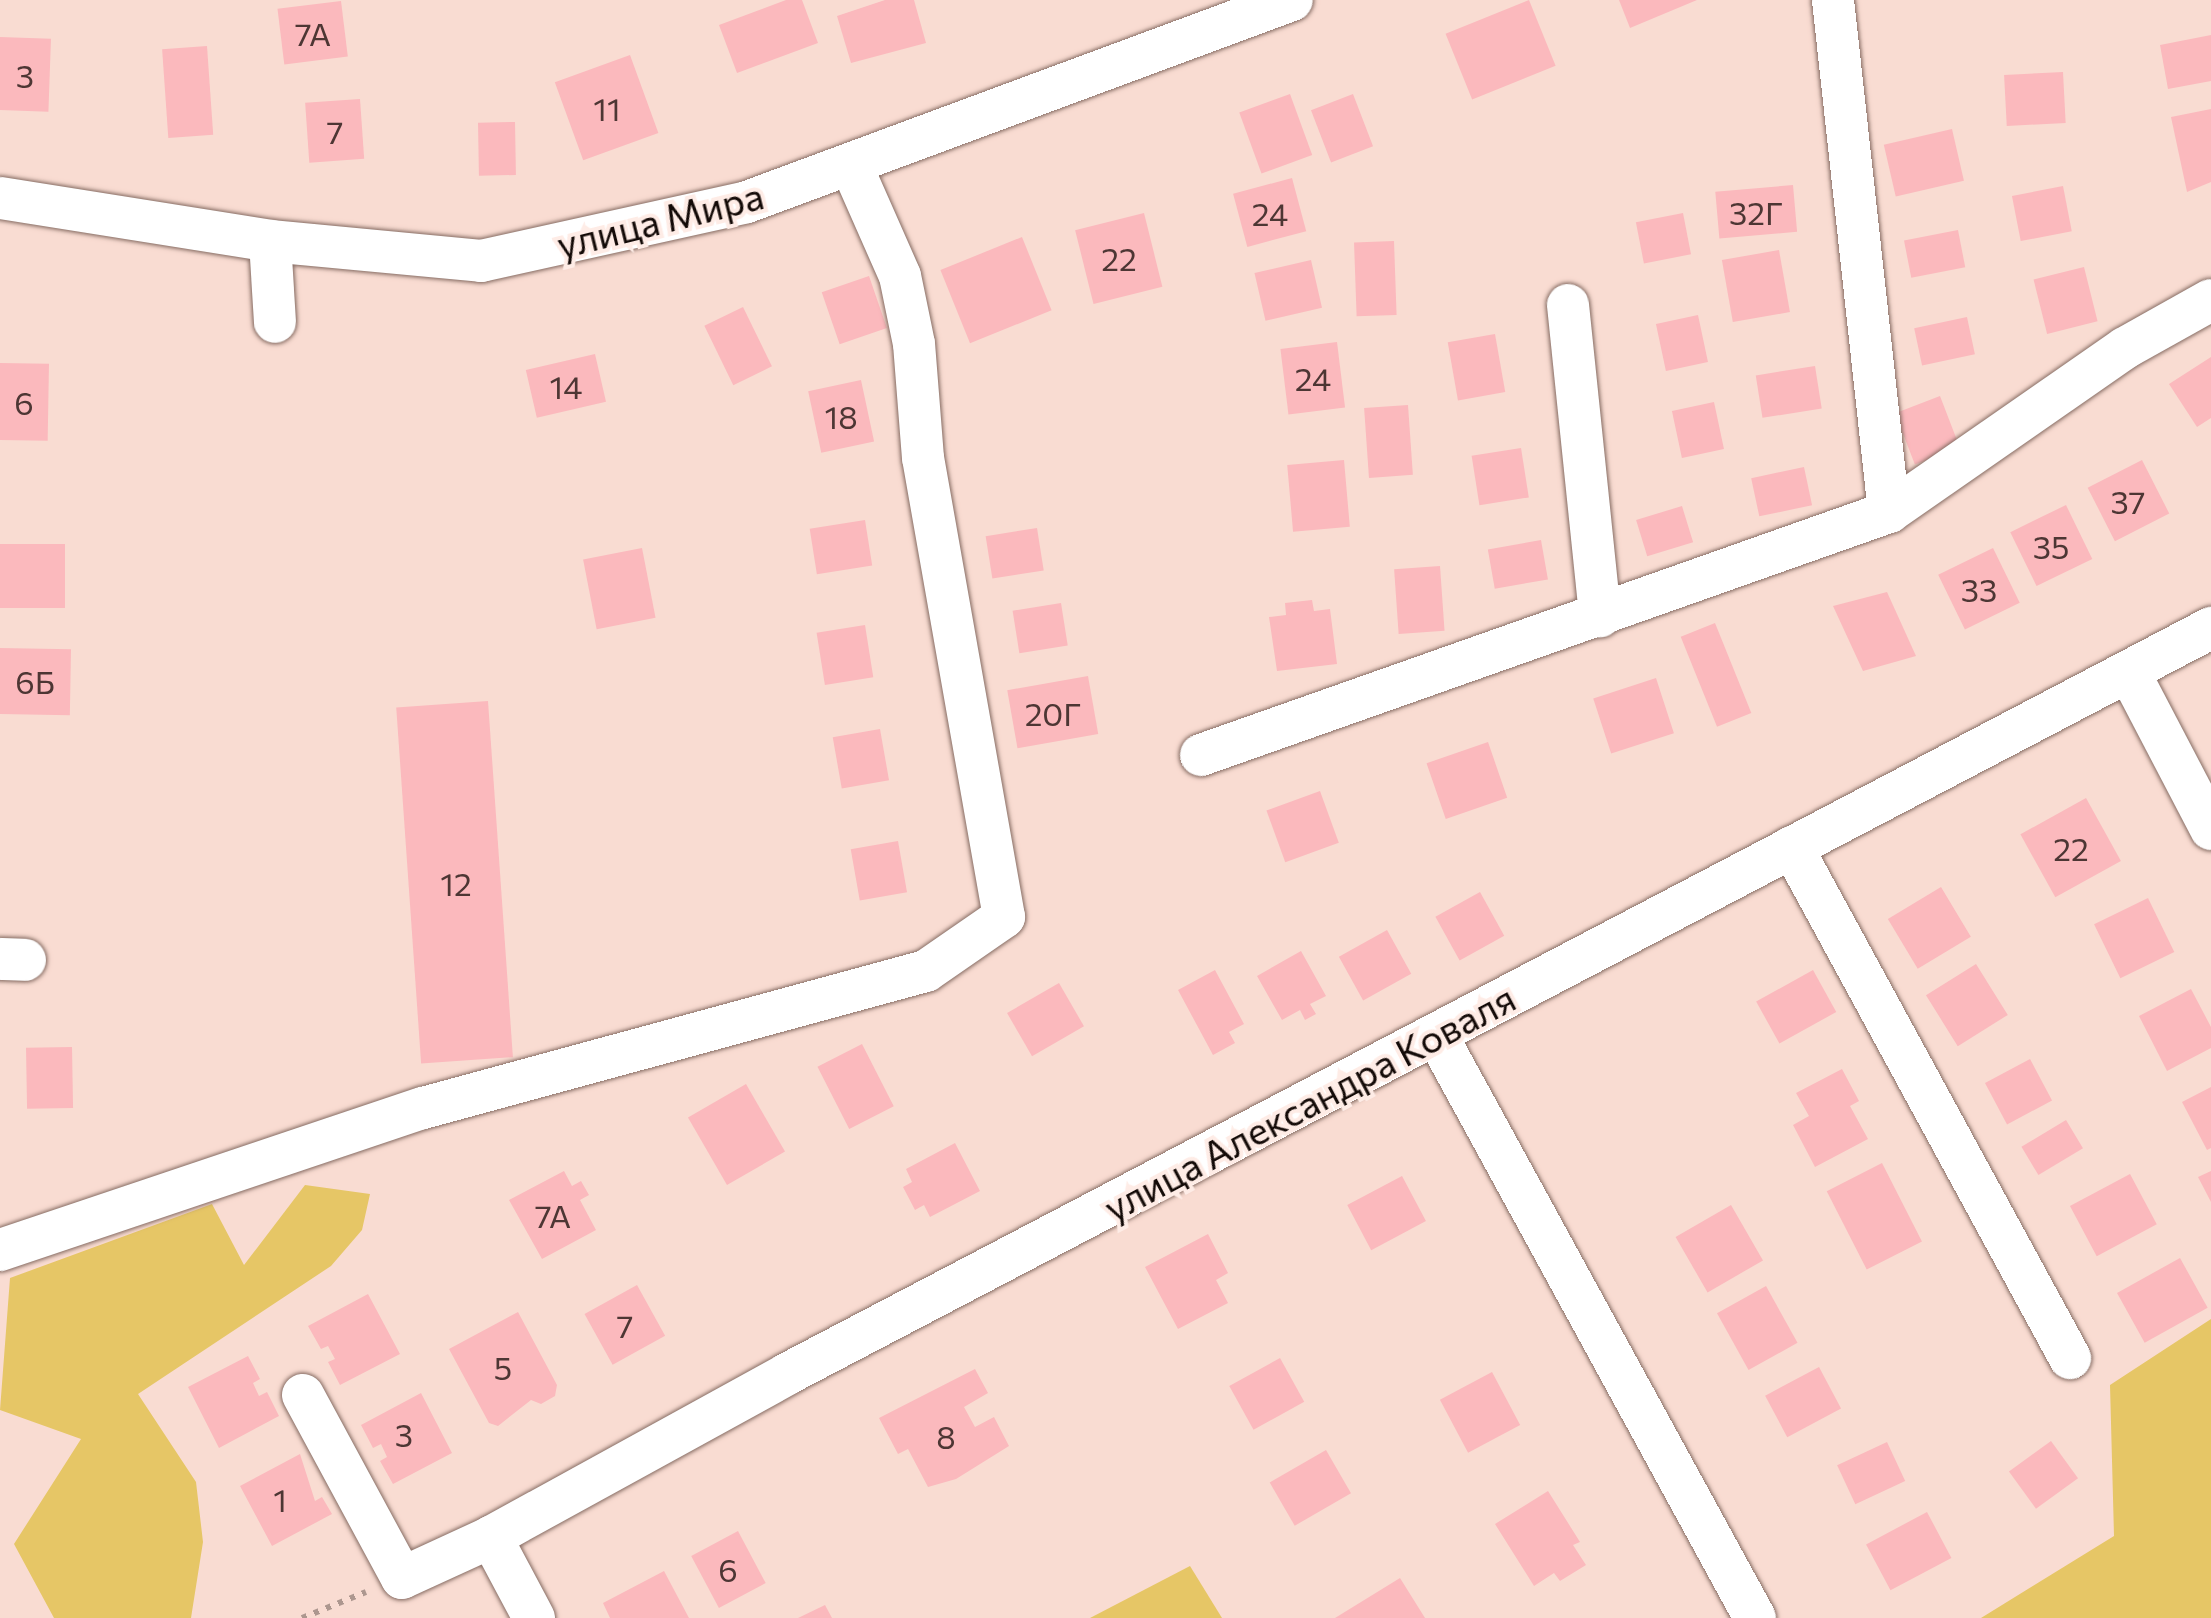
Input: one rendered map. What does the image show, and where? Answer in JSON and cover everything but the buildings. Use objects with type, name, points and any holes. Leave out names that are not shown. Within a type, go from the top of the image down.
[{"type":"street","name":"улица Мира","points":[[0,198],[270,240],[481,261],[748,202],[1292,0]]},
{"type":"street","points":[[1834,0],[1888,512]]},
{"type":"street","points":[[0,1250],[423,1108],[926,972],[1004,917],[923,458],[914,344],[900,276],[851,165]]},
{"type":"street","points":[[270,240],[275,322]]},
{"type":"street","points":[[1200,755],[1888,512],[2125,348],[2211,300]]},
{"type":"street","points":[[1568,305],[1600,616]]},
{"type":"street","name":"улица Александра Коваля","points":[[402,1578],[491,1537],[788,1374],[2130,674],[2211,628]]},
{"type":"street","points":[[2130,674],[2211,829]]},
{"type":"street","points":[[1792,847],[2070,1358]]},
{"type":"street","points":[[1436,1036],[1756,1618]]},
{"type":"street","points":[[304,1395],[402,1578]]},
{"type":"street","points":[[491,1537],[534,1618]]},
{"type":"path","points":[[302,1618],[402,1578]]},
{"type":"shaded area","points":[[305,1185],[370,1194],[362,1230],[331,1266],[138,1394],[196,1482],[203,1542],[191,1618],[54,1618],[14,1544],[81,1439],[0,1410],[10,1278],[212,1204],[244,1265]]},
{"type":"shaded area","points":[[2211,1319],[2211,1618],[1981,1618],[2114,1536],[2110,1385]]},
{"type":"shaded area","points":[[1190,1566],[1222,1618],[1090,1618]]}]
